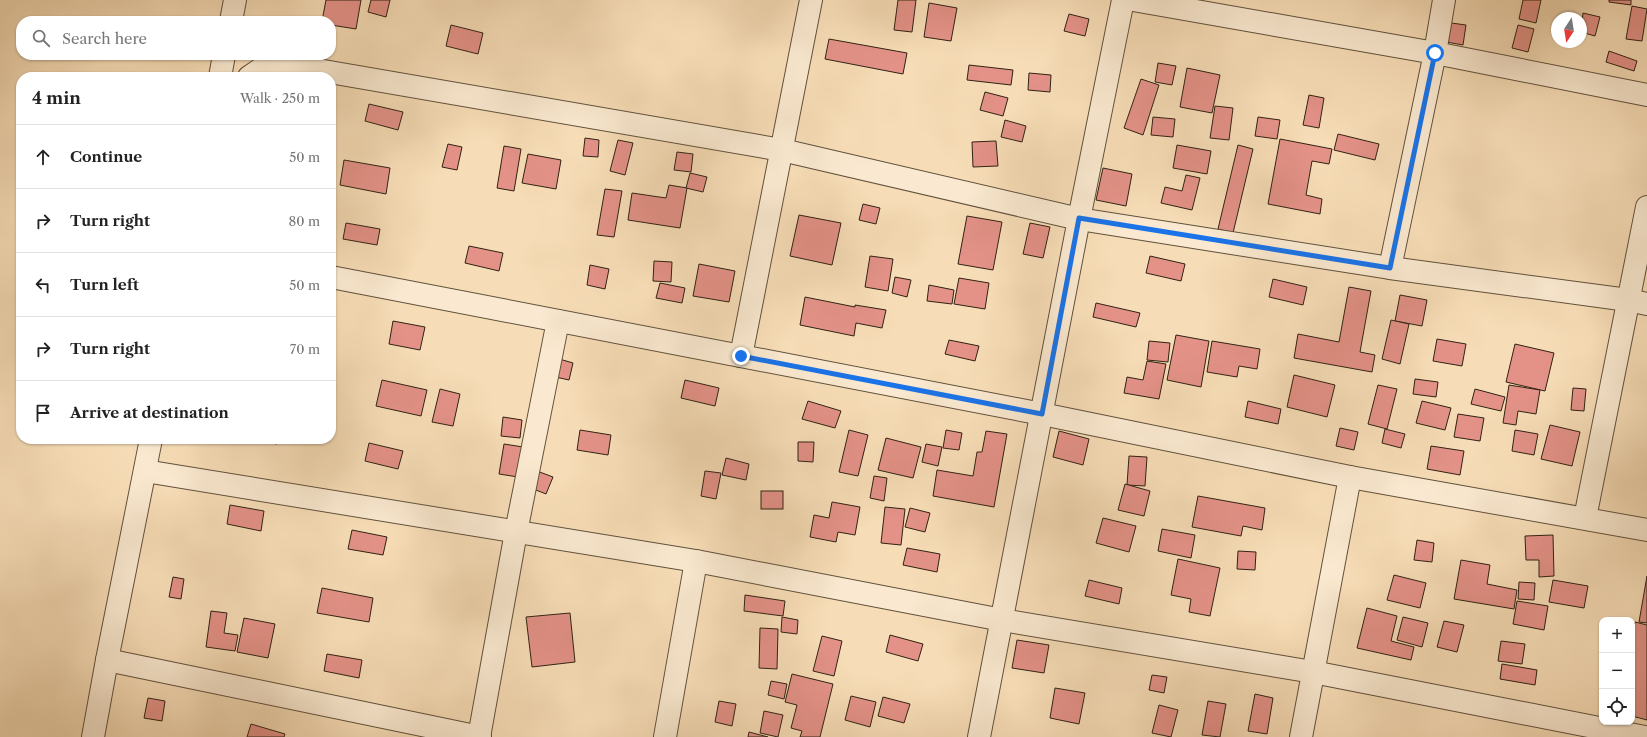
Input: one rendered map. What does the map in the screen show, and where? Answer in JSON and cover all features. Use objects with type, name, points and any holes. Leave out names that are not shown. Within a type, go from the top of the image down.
[{"type":"street","points":[[232,16],[235,0]]},
{"type":"street","points":[[741,356],[811,0]]},
{"type":"street","points":[[979,737],[1079,218],[1124,0]]},
{"type":"street","points":[[1133,0],[1435,53],[1647,95]]},
{"type":"street","points":[[1390,268],[1435,53],[1444,0]]},
{"type":"street","points":[[221,72],[223,60]]},
{"type":"street","points":[[256,72],[265,66],[284,64],[330,72]]},
{"type":"street","points":[[336,73],[782,150],[1079,218],[1390,268],[1637,302]]},
{"type":"street","points":[[1584,518],[1637,302],[1647,207]]},
{"type":"street","points":[[336,278],[1042,414],[1350,477],[1647,530]]},
{"type":"street","points":[[107,660],[480,737],[516,532],[558,321]]},
{"type":"street","points":[[93,737],[150,444]]},
{"type":"street","points":[[145,471],[696,561],[1002,620],[1313,672],[1645,737]]},
{"type":"street","points":[[1301,737],[1350,477]]},
{"type":"street","points":[[665,737],[696,561]]},
{"type":"building","points":[[326,0],[361,0],[356,29],[336,26],[336,16],[323,16]]},
{"type":"building","points":[[371,0],[390,0],[386,17],[368,12]]},
{"type":"building","points":[[898,0],[916,0],[912,32],[894,30]]},
{"type":"building","points":[[1523,0],[1541,0],[1536,23],[1519,19]]},
{"type":"building","points":[[1609,0],[1631,0],[1631,5],[1609,2]]},
{"type":"building","points":[[929,3],[957,8],[951,41],[924,37]]},
{"type":"building","points":[[1632,6],[1647,9],[1642,41],[1626,39]]},
{"type":"building","points":[[1069,14],[1089,19],[1085,36],[1064,31]]},
{"type":"building","points":[[1587,14],[1600,17],[1595,36],[1587,34]]},
{"type":"building","points":[[1444,22],[1466,25],[1463,45],[1441,41]]},
{"type":"building","points":[[451,25],[483,33],[478,54],[446,46]]},
{"type":"building","points":[[1518,25],[1534,29],[1528,52],[1512,48]]},
{"type":"building","points":[[829,39],[907,53],[903,74],[825,59]]},
{"type":"building","points":[[1609,51],[1637,61],[1634,71],[1606,62]]},
{"type":"building","points":[[1158,63],[1176,66],[1172,85],[1155,82]]},
{"type":"building","points":[[969,65],[1013,70],[1011,85],[967,80]]},
{"type":"building","points":[[1187,68],[1220,75],[1212,113],[1180,107]]},
{"type":"building","points":[[1029,73],[1051,75],[1050,92],[1028,90]]},
{"type":"building","points":[[1141,79],[1159,85],[1143,135],[1124,128]]},
{"type":"building","points":[[985,92],[1008,98],[1003,116],[980,110]]},
{"type":"building","points":[[1309,95],[1324,98],[1319,128],[1303,125]]},
{"type":"building","points":[[369,104],[403,112],[398,130],[365,121]]},
{"type":"building","points":[[1215,106],[1233,108],[1229,140],[1210,138]]},
{"type":"building","points":[[1153,117],[1175,119],[1173,137],[1151,135]]},
{"type":"building","points":[[1258,117],[1280,120],[1277,139],[1255,136]]},
{"type":"building","points":[[1005,120],[1026,126],[1022,142],[1001,137]]},
{"type":"building","points":[[1338,134],[1379,144],[1375,160],[1334,150]]},
{"type":"building","points":[[585,138],[599,140],[598,157],[583,156]]},
{"type":"building","points":[[1280,139],[1332,149],[1329,164],[1312,161],[1306,195],[1322,199],[1320,214],[1268,204]]},
{"type":"building","points":[[618,140],[633,143],[625,175],[610,171]]},
{"type":"building","points":[[996,141],[998,166],[973,167],[972,142]]},
{"type":"building","points":[[448,144],[462,147],[457,170],[442,167]]},
{"type":"building","points":[[1177,145],[1211,151],[1207,174],[1173,168]]},
{"type":"building","points":[[1238,145],[1253,149],[1233,233],[1218,229]]},
{"type":"building","points":[[504,146],[521,149],[514,191],[497,188]]},
{"type":"building","points":[[677,152],[693,154],[691,172],[674,170]]},
{"type":"building","points":[[528,154],[561,160],[556,189],[522,183]]},
{"type":"building","points":[[344,160],[390,168],[386,194],[340,185]]},
{"type":"building","points":[[1103,168],[1132,174],[1126,206],[1096,200]]},
{"type":"building","points":[[690,173],[707,177],[703,192],[686,188]]},
{"type":"building","points":[[1186,175],[1200,178],[1192,210],[1161,203],[1165,187],[1182,191]]},
{"type":"building","points":[[669,185],[687,188],[680,228],[628,220],[632,193],[666,198]]},
{"type":"building","points":[[605,189],[622,191],[614,237],[597,235]]},
{"type":"building","points":[[863,204],[880,208],[876,224],[859,220]]},
{"type":"building","points":[[799,215],[841,223],[832,265],[790,256]]},
{"type":"building","points":[[967,216],[1002,222],[993,270],[958,264]]},
{"type":"building","points":[[346,223],[380,229],[377,245],[343,239]]},
{"type":"building","points":[[1030,223],[1050,227],[1043,258],[1023,254]]},
{"type":"building","points":[[469,246],[503,253],[499,271],[465,263]]},
{"type":"building","points":[[870,256],[893,259],[888,291],[865,287]]},
{"type":"building","points":[[1150,256],[1185,264],[1181,281],[1146,273]]},
{"type":"building","points":[[654,261],[672,262],[671,282],[653,281]]},
{"type":"building","points":[[699,264],[735,271],[729,302],[693,296]]},
{"type":"building","points":[[590,265],[609,269],[605,289],[587,285]]},
{"type":"building","points":[[895,277],[911,280],[907,297],[892,293]]},
{"type":"building","points":[[959,278],[989,283],[985,309],[954,304]]},
{"type":"building","points":[[1273,279],[1307,287],[1303,305],[1269,297]]},
{"type":"building","points":[[660,283],[685,288],[682,303],[656,298]]},
{"type":"building","points":[[929,285],[954,290],[952,304],[927,301]]},
{"type":"building","points":[[1349,287],[1371,291],[1360,352],[1375,355],[1372,372],[1294,358],[1298,334],[1339,342]]},
{"type":"building","points":[[1400,295],[1427,300],[1422,326],[1395,321]]},
{"type":"building","points":[[805,297],[855,307],[855,305],[886,310],[882,328],[856,323],[854,336],[800,325]]},
{"type":"building","points":[[1096,303],[1140,313],[1136,327],[1093,317]]},
{"type":"building","points":[[1391,320],[1409,324],[1400,364],[1382,359]]},
{"type":"building","points":[[393,321],[425,327],[420,350],[389,344]]},
{"type":"building","points":[[1176,335],[1209,341],[1201,387],[1167,380]]},
{"type":"building","points":[[1437,339],[1466,344],[1462,366],[1433,361]]},
{"type":"building","points":[[949,340],[979,346],[975,361],[945,354]]},
{"type":"building","points":[[1149,341],[1170,343],[1168,362],[1147,360]]},
{"type":"building","points":[[1212,341],[1260,349],[1257,369],[1239,366],[1237,377],[1207,372]]},
{"type":"building","points":[[1515,344],[1554,353],[1545,391],[1506,382]]},
{"type":"building","points":[[556,358],[573,363],[569,380],[551,376]]},
{"type":"building","points":[[1147,361],[1166,364],[1159,399],[1124,393],[1127,377],[1143,380]]},
{"type":"building","points":[[1294,375],[1335,385],[1327,417],[1287,407]]},
{"type":"building","points":[[1415,379],[1438,382],[1436,397],[1413,394]]},
{"type":"building","points":[[382,380],[427,390],[421,416],[376,406]]},
{"type":"building","points":[[685,380],[719,388],[715,406],[681,398]]},
{"type":"building","points":[[1378,385],[1397,389],[1387,429],[1368,424]]},
{"type":"building","points":[[1509,385],[1540,390],[1536,414],[1518,411],[1516,425],[1503,423]]},
{"type":"building","points":[[1573,388],[1586,389],[1584,411],[1571,410]]},
{"type":"building","points":[[440,389],[460,394],[453,426],[432,422]]},
{"type":"building","points":[[1475,389],[1505,397],[1501,411],[1471,404]]},
{"type":"building","points":[[808,401],[841,411],[835,428],[802,419]]},
{"type":"building","points":[[1248,401],[1281,409],[1278,424],[1245,417]]},
{"type":"building","points":[[1422,401],[1451,408],[1445,430],[1416,423]]},
{"type":"building","points":[[1458,414],[1484,418],[1480,441],[1454,437]]},
{"type":"building","points":[[503,417],[522,420],[520,438],[501,436]]},
{"type":"building","points":[[1550,425],[1580,432],[1572,466],[1541,459]]},
{"type":"building","points":[[1340,428],[1358,432],[1354,450],[1336,446]]},
{"type":"building","points":[[1385,429],[1405,434],[1401,448],[1382,443]]},
{"type":"building","points":[[580,430],[611,435],[608,455],[577,450]]},
{"type":"building","points":[[849,430],[868,435],[858,476],[839,472]]},
{"type":"building","points":[[946,430],[962,433],[959,450],[943,448]]},
{"type":"building","points":[[1515,430],[1538,434],[1534,455],[1512,451]]},
{"type":"building","points":[[986,431],[1007,434],[994,507],[933,496],[937,470],[973,476],[977,452],[982,452]]},
{"type":"building","points":[[1059,431],[1089,439],[1083,465],[1053,457]]},
{"type":"building","points":[[886,438],[921,447],[913,478],[878,470]]},
{"type":"building","points":[[798,442],[814,442],[813,462],[798,461]]},
{"type":"building","points":[[369,443],[403,451],[398,469],[365,461]]},
{"type":"building","points":[[504,444],[523,447],[518,477],[499,474]]},
{"type":"building","points":[[926,444],[942,447],[938,466],[922,462]]},
{"type":"building","points":[[1431,446],[1464,451],[1460,475],[1427,469]]},
{"type":"building","points":[[1129,456],[1147,457],[1145,486],[1127,485]]},
{"type":"building","points":[[726,458],[749,464],[746,480],[722,475]]},
{"type":"building","points":[[537,471],[553,477],[546,494],[531,488]]},
{"type":"building","points":[[705,471],[721,473],[716,499],[701,496]]},
{"type":"building","points":[[874,476],[887,478],[884,501],[870,498]]},
{"type":"building","points":[[1125,484],[1150,491],[1144,516],[1118,510]]},
{"type":"building","points":[[761,491],[783,491],[783,509],[761,509]]},
{"type":"building","points":[[1198,496],[1265,508],[1262,530],[1243,526],[1241,536],[1192,527]]},
{"type":"building","points":[[832,502],[860,507],[855,535],[838,532],[836,542],[810,537],[814,515],[829,518]]},
{"type":"building","points":[[230,505],[264,511],[261,531],[227,524]]},
{"type":"building","points":[[885,507],[905,509],[901,545],[881,543]]},
{"type":"building","points":[[910,508],[930,513],[925,532],[905,527]]},
{"type":"building","points":[[1103,518],[1136,526],[1129,552],[1096,543]]},
{"type":"building","points":[[1162,529],[1195,535],[1191,558],[1158,551]]},
{"type":"building","points":[[352,530],[387,537],[383,555],[348,549]]},
{"type":"building","points":[[1553,535],[1554,576],[1539,577],[1539,560],[1526,560],[1525,536]]},
{"type":"building","points":[[1417,540],[1434,543],[1432,562],[1414,560]]},
{"type":"building","points":[[907,548],[940,554],[937,572],[903,565]]},
{"type":"building","points":[[1238,551],[1256,552],[1255,570],[1237,569]]},
{"type":"building","points":[[1178,559],[1220,568],[1210,616],[1189,612],[1191,599],[1171,595]]},
{"type":"building","points":[[1461,560],[1490,565],[1487,584],[1517,590],[1514,609],[1454,599]]},
{"type":"building","points":[[1394,575],[1426,583],[1420,608],[1387,600]]},
{"type":"building","points":[[1647,576],[1647,623],[1639,622]]},
{"type":"building","points":[[173,577],[184,579],[181,599],[169,597]]},
{"type":"building","points":[[1089,580],[1122,588],[1119,604],[1085,596]]},
{"type":"building","points":[[1553,580],[1588,586],[1584,608],[1549,602]]},
{"type":"building","points":[[1519,582],[1535,583],[1534,600],[1518,599]]},
{"type":"building","points":[[322,588],[373,598],[369,622],[317,613]]},
{"type":"building","points":[[745,595],[785,601],[783,616],[744,611]]},
{"type":"building","points":[[1517,601],[1548,606],[1544,630],[1513,624]]},
{"type":"building","points":[[1367,608],[1397,616],[1391,641],[1414,647],[1411,660],[1357,648]]},
{"type":"building","points":[[211,611],[227,613],[224,633],[238,635],[235,651],[206,647]]},
{"type":"building","points":[[570,613],[575,662],[532,667],[526,617]]},
{"type":"building","points":[[782,617],[798,620],[797,634],[781,632]]},
{"type":"building","points":[[1403,617],[1428,623],[1422,647],[1397,640]]},
{"type":"building","points":[[244,618],[275,624],[268,658],[237,652]]},
{"type":"building","points":[[1444,621],[1464,625],[1457,652],[1437,647]]},
{"type":"building","points":[[1635,622],[1647,625],[1647,720],[1635,717]]},
{"type":"building","points":[[760,628],[778,629],[777,669],[759,668]]},
{"type":"building","points":[[890,635],[923,644],[918,661],[886,652]]},
{"type":"building","points":[[822,636],[842,641],[834,676],[813,671]]},
{"type":"building","points":[[1017,640],[1049,645],[1044,673],[1012,668]]},
{"type":"building","points":[[1501,641],[1525,644],[1522,664],[1498,661]]},
{"type":"building","points":[[327,654],[362,660],[359,678],[324,671]]},
{"type":"building","points":[[1502,664],[1537,670],[1535,685],[1500,679]]},
{"type":"building","points":[[792,674],[833,684],[820,737],[800,737],[802,731],[791,728],[797,705],[785,702]]},
{"type":"building","points":[[1152,675],[1167,677],[1164,693],[1149,690]]},
{"type":"building","points":[[771,681],[787,684],[784,699],[768,695]]},
{"type":"building","points":[[1055,688],[1085,693],[1079,724],[1050,718]]},
{"type":"building","points":[[1255,694],[1273,698],[1267,734],[1248,731]]},
{"type":"building","points":[[851,696],[876,702],[870,727],[845,720]]},
{"type":"building","points":[[883,697],[910,704],[904,723],[878,716]]},
{"type":"building","points":[[148,698],[165,701],[162,721],[144,718]]},
{"type":"building","points":[[719,701],[736,704],[732,726],[715,722]]},
{"type":"building","points":[[1208,701],[1226,704],[1220,737],[1202,735]]},
{"type":"building","points":[[1159,705],[1178,710],[1171,737],[1152,733]]},
{"type":"building","points":[[764,711],[783,715],[778,737],[760,733]]},
{"type":"building","points":[[251,724],[285,734],[284,737],[247,737]]},
{"type":"building","points":[[749,732],[768,737],[748,737]]},
{"type":"route","points":[[741,356],[1042,414],[1079,218],[1390,268],[1435,53]]}]
